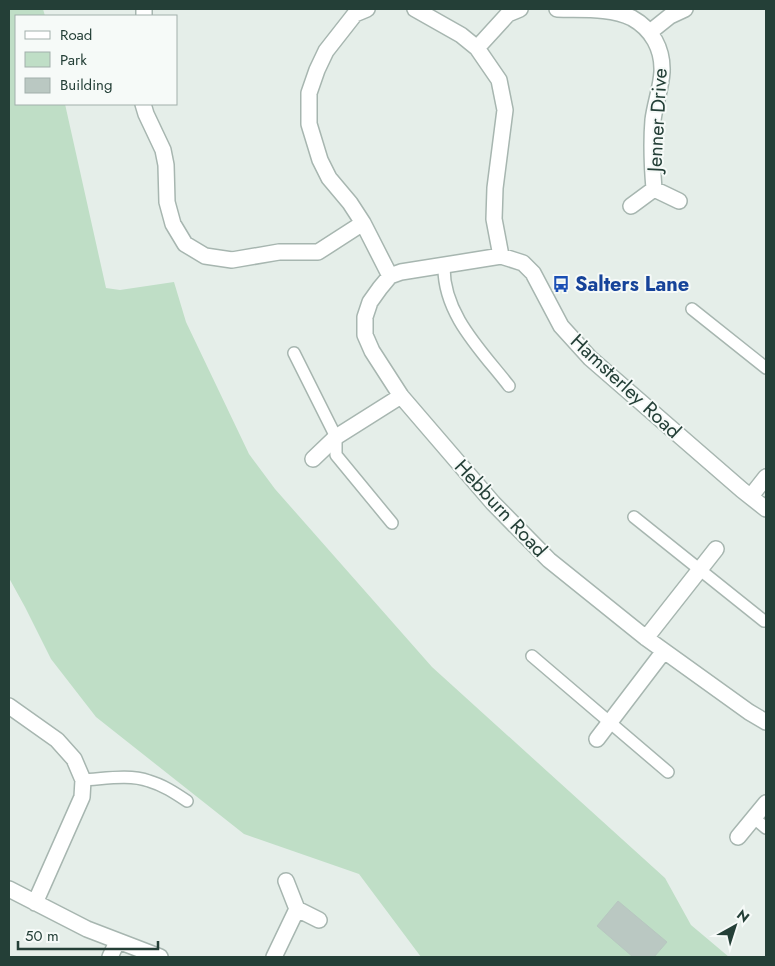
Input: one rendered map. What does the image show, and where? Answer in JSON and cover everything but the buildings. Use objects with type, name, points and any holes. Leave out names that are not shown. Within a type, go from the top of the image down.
[{"type":"street","points":[[367,9],[355,14],[326,51],[309,93],[309,124],[320,160],[329,178],[350,203],[363,223],[390,276],[401,272],[501,256],[494,219],[495,188],[505,110],[499,80],[476,48],[461,35],[415,9]]},
{"type":"street","points":[[476,48],[508,14],[520,9]]},
{"type":"street","points":[[556,9],[608,12],[632,18],[650,32],[670,16],[685,9]]},
{"type":"street","name":"Jenner Drive","points":[[650,32],[659,48],[662,72],[654,114],[651,149],[654,189]]},
{"type":"street","points":[[143,105],[163,150],[166,165],[167,202],[173,224],[185,244],[205,256],[232,260],[279,252],[318,252],[363,223]]},
{"type":"street","name":"Jenner Drive","points":[[654,189],[679,201]]},
{"type":"street","name":"Jenner Drive","points":[[631,206],[654,189]]},
{"type":"street","name":"Hamsterley Road","points":[[501,256],[523,263],[533,273],[561,326],[590,358],[766,509]]},
{"type":"street","name":"Hebburn Road","points":[[390,276],[370,302],[365,317],[365,336],[372,351],[401,396],[493,503],[549,560],[646,638],[749,712],[766,722]]},
{"type":"street","points":[[313,459],[336,437],[401,396]]},
{"type":"street","points":[[751,496],[766,477]]},
{"type":"street","points":[[646,638],[716,549]]},
{"type":"street","points":[[596,739],[664,651]]},
{"type":"street","points":[[9,706],[57,740],[74,759],[83,780],[82,797],[35,903]]},
{"type":"street","points":[[738,837],[760,823],[766,803]]},
{"type":"street","points":[[286,881],[297,909],[319,920]]},
{"type":"street","points":[[9,889],[87,929],[116,942],[160,957]]},
{"type":"street","points":[[274,957],[297,909]]},
{"type":"street","points":[[110,957],[116,942]]},
{"type":"lane","points":[[444,266],[444,281],[453,310],[466,332],[509,386]]},
{"type":"lane","points":[[692,309],[766,368]]},
{"type":"lane","points":[[294,353],[336,437],[336,455],[392,523]]},
{"type":"lane","points":[[634,517],[764,621]]},
{"type":"lane","points":[[532,656],[668,772]]},
{"type":"lane","points":[[83,780],[131,778],[147,780],[164,786],[187,801]]},
{"type":"green space","points":[[9,9],[43,9],[45,15],[15,15],[15,105],[65,105],[106,288],[120,290],[174,282],[186,322],[249,454],[275,489],[432,667],[665,878],[691,925],[729,957],[421,957],[359,874],[244,834],[96,717],[51,659],[9,578]]},
{"type":"place","name":"Salters Lane","points":[[561,284]]}]
